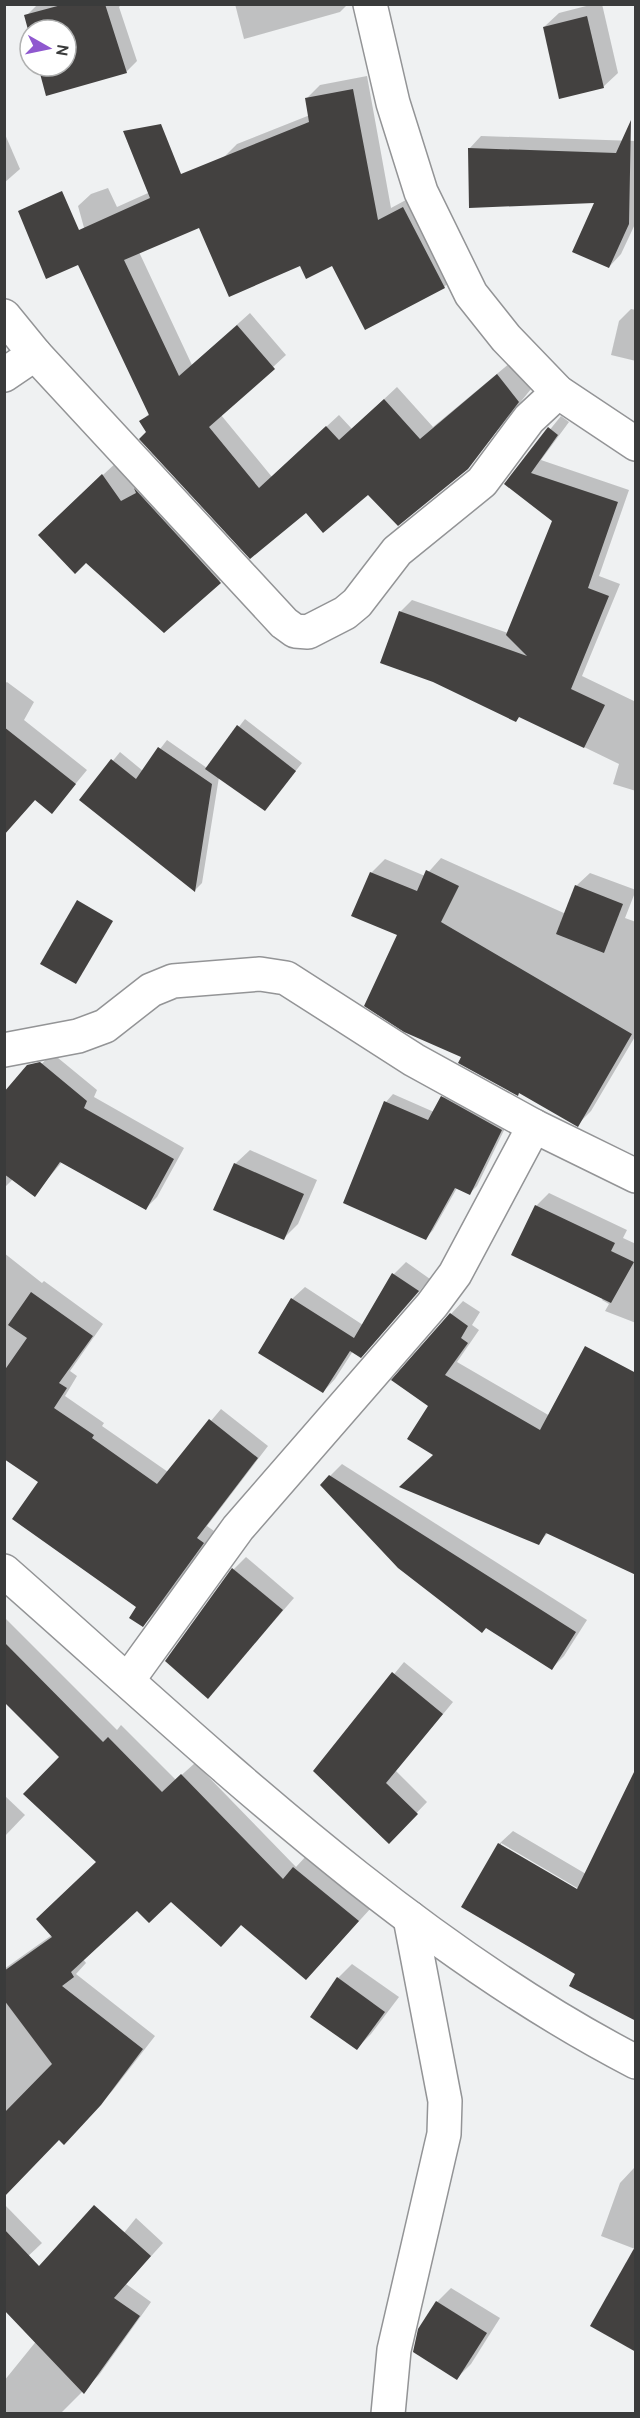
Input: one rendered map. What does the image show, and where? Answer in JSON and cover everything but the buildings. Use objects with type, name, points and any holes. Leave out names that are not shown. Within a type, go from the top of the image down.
[{"type":"street","points":[[370,4],[393,104],[421,192],[471,294],[506,338],[558,392],[636,444]]},
{"type":"street","points":[[4,316],[35,354],[284,623],[295,630],[308,632],[345,613],[357,603],[397,551],[482,482],[529,419],[558,392]]},
{"type":"street","points":[[4,375],[35,354]]},
{"type":"street","points":[[4,1050],[78,1036],[105,1026],[151,990],[173,981],[260,974],[286,978],[414,1060],[534,1126],[636,1176]]},
{"type":"street","points":[[128,1680],[238,1528],[432,1305],[455,1274],[534,1126]]},
{"type":"street","points":[[4,1571],[217,1759],[410,1918],[479,1969],[580,2033],[636,2062]]},
{"type":"street","points":[[388,2414],[394,2350],[444,2134],[445,2101],[410,1918]]}]
